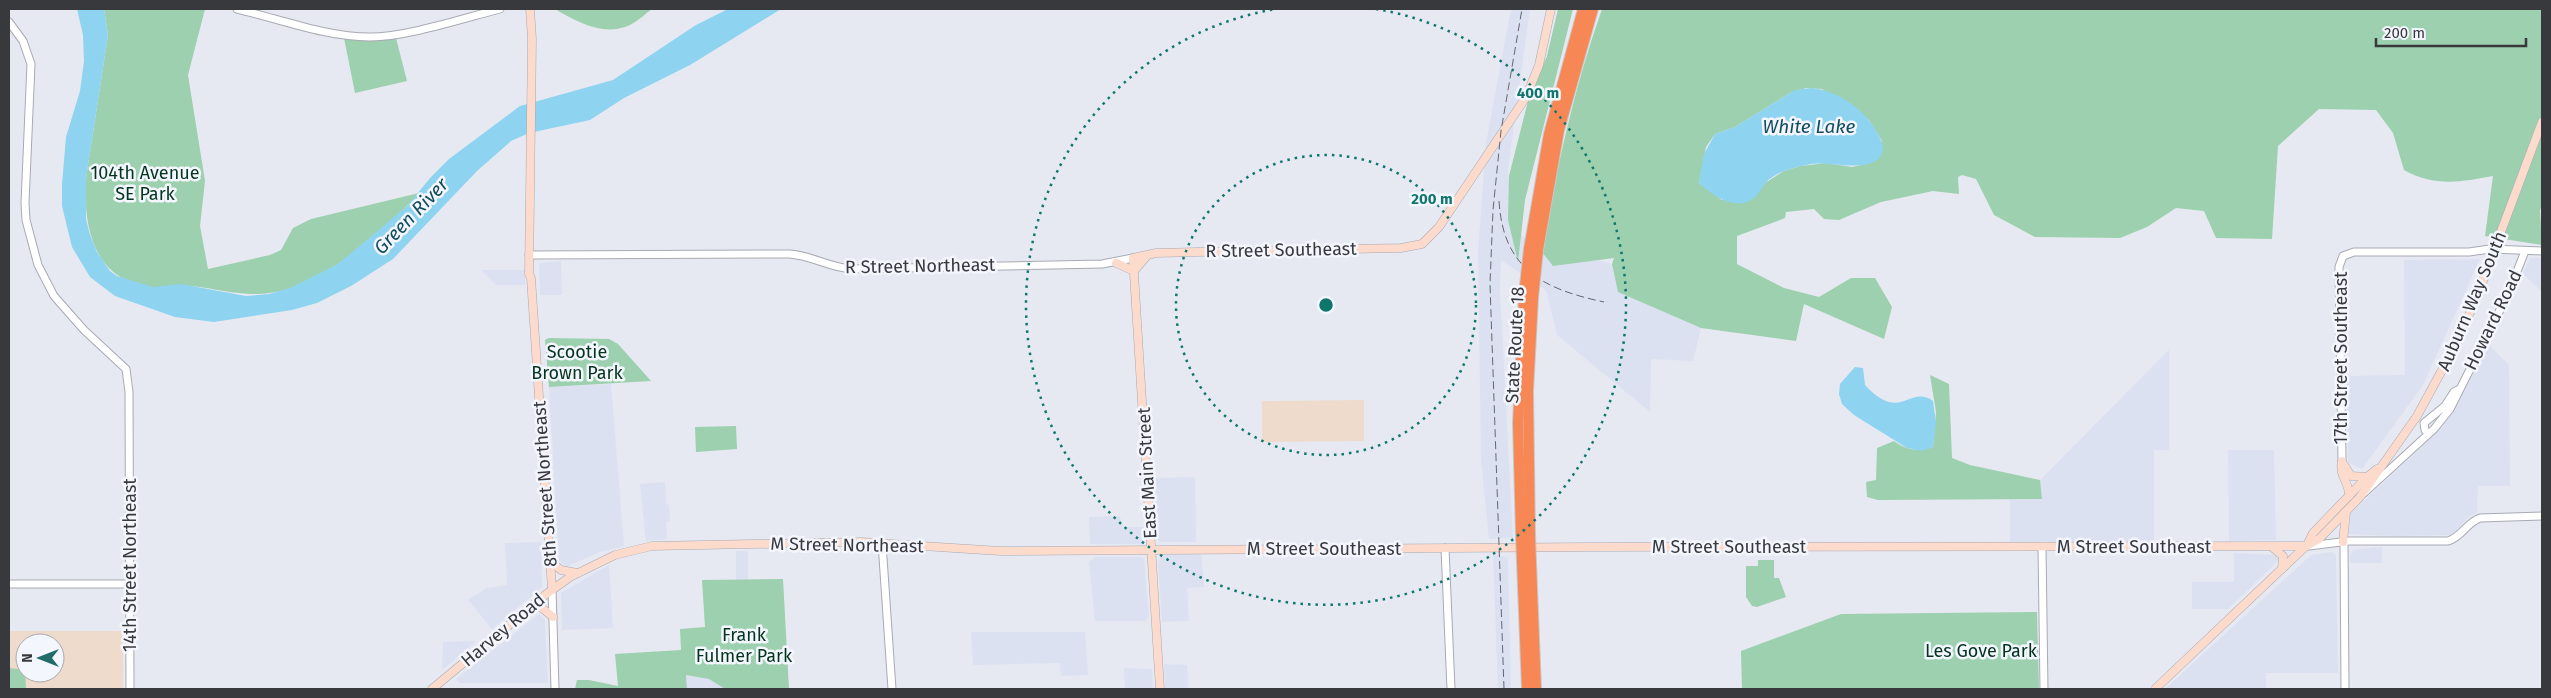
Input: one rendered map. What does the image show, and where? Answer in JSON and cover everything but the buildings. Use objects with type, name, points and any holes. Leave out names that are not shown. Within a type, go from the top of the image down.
[{"type":"highway","name":"State Route 18","points":[[1536,689],[1526,535],[1529,297],[1551,126],[1583,9]]},
{"type":"highway","name":"State Route 18","points":[[1534,249],[1565,102],[1593,9]]},
{"type":"highway","name":"State Route 18","points":[[1527,562],[1527,689]]},
{"type":"main road","name":"8th Street Northeast","points":[[530,9],[532,39],[531,278],[552,589]]},
{"type":"main road","name":"R Street Southeast","points":[[1133,258],[1149,254],[1414,247],[1427,239],[1439,227],[1526,97],[1539,65],[1551,9]]},
{"type":"main road","name":"Auburn Way South","points":[[2306,546],[2313,533],[2378,468],[2417,416],[2440,376],[2470,315],[2542,122]]},
{"type":"main road","points":[[1116,263],[1134,271],[1149,254]]},
{"type":"main road","name":"East Main Street","points":[[1133,258],[1160,689]]},
{"type":"main road","points":[[2342,461],[2350,476],[2367,477]]},
{"type":"main road","points":[[2342,461],[2341,473],[2349,489],[2350,496]]},
{"type":"main road","name":"Auburn Way South","points":[[2155,689],[2306,546],[2319,539],[2360,497],[2373,481],[2378,468]]},
{"type":"main road","points":[[2344,544],[2346,512]]},
{"type":"main road","name":"M Street Northeast","points":[[552,589],[615,554],[652,546],[882,543],[1000,551],[1151,549]]},
{"type":"main road","points":[[2270,546],[2282,554],[2282,569]]},
{"type":"main road","name":"M Street Southeast","points":[[1151,549],[2306,546]]},
{"type":"main road","points":[[550,561],[561,570],[578,573]]},
{"type":"main road","name":"Harvey Road","points":[[432,689],[552,589]]},
{"type":"main road","points":[[532,606],[542,608],[553,617]]},
{"type":"street","points":[[237,9],[332,32],[373,37],[417,29],[500,9]]},
{"type":"street","name":"14th Street Northeast","points":[[9,22],[23,41],[31,64],[25,203],[30,238],[38,265],[54,296],[84,330],[126,369],[129,392],[130,689]]},
{"type":"street","name":"17th Street Southeast","points":[[2342,461],[2339,267],[2343,256],[2354,252],[2469,252],[2490,249],[2525,251]]},
{"type":"street","points":[[2525,251],[2542,251]]},
{"type":"street","name":"Howard Road","points":[[2360,497],[2377,484],[2443,420],[2461,389],[2509,292],[2525,251]]},
{"type":"street","name":"R Street Northeast","points":[[531,255],[789,254],[810,257],[838,268],[852,269],[1116,263],[1133,258]]},
{"type":"street","name":"Howard Road","points":[[2428,434],[2425,430],[2424,422],[2445,406],[2454,392],[2461,389]]},
{"type":"street","name":"M Street Southeast","points":[[2306,546],[2452,540],[2460,535],[2471,522],[2484,517],[2542,516]]},
{"type":"street","points":[[882,543],[892,689]]},
{"type":"street","points":[[2344,544],[2345,689]]},
{"type":"street","points":[[1446,548],[1451,689]]},
{"type":"street","points":[[2042,548],[2044,689]]},
{"type":"street","points":[[9,584],[130,584]]},
{"type":"street","name":"8th Street Northeast","points":[[552,589],[555,689]]},
{"type":"shaded area","points":[[1511,9],[1530,9],[1508,169],[1514,229],[1542,252],[1584,256],[1612,264],[1619,292],[1701,328],[1693,361],[1651,359],[1650,412],[1557,335],[1546,290],[1501,260],[1500,290],[1513,538],[1489,539],[1481,460],[1478,252],[1486,143]]},
{"type":"shaded area","points":[[2530,258],[2542,258],[2542,292],[2523,274]]},
{"type":"shaded area","points":[[2480,259],[2423,385],[2362,469],[2348,463],[2347,376],[2405,375],[2404,260]]},
{"type":"shaded area","points":[[561,261],[562,295],[540,295],[539,263]]},
{"type":"shaded area","points":[[481,270],[525,270],[525,285],[496,285]]},
{"type":"shaded area","points":[[2489,345],[2509,365],[2510,486],[2478,486],[2477,512],[2465,520],[2458,531],[2452,535],[2394,536],[2349,534],[2350,514],[2426,443],[2453,412]]},
{"type":"shaded area","points":[[2169,350],[2169,450],[2154,450],[2154,541],[2010,543],[2010,498],[2042,499],[2040,480]]},
{"type":"shaded area","points":[[611,384],[624,546],[600,552],[566,567],[559,560],[549,387]]},
{"type":"shaded area","points":[[1364,400],[1364,441],[1262,442],[1262,401]]},
{"type":"shaded area","points":[[2228,450],[2274,450],[2276,540],[2229,541]]},
{"type":"shaded area","points":[[1195,477],[1196,542],[1160,542],[1157,539],[1156,478]]},
{"type":"shaded area","points":[[665,482],[666,504],[669,505],[670,521],[666,522],[667,539],[646,541],[640,484]]},
{"type":"shaded area","points":[[1120,516],[1122,527],[1144,527],[1142,544],[1090,544],[1089,517]]},
{"type":"shaded area","points":[[541,542],[542,587],[492,629],[468,600],[487,588],[507,585],[505,543]]},
{"type":"shaded area","points":[[2382,547],[2382,563],[2350,563],[2350,555],[2353,550]]},
{"type":"shaded area","points":[[736,551],[748,551],[748,580],[736,580]]},
{"type":"shaded area","points":[[1201,552],[1204,587],[1187,588],[1189,621],[1162,622],[1158,565],[1160,557],[1163,553]]},
{"type":"shaded area","points":[[2333,552],[2336,556],[2338,673],[2266,673],[2266,689],[2165,689],[2311,555]]},
{"type":"shaded area","points":[[1493,553],[1508,558],[1511,689],[1498,689]]},
{"type":"shaded area","points":[[2234,553],[2276,555],[2279,560],[2228,609],[2192,609],[2192,582],[2234,582]]},
{"type":"shaded area","points":[[1095,557],[1141,557],[1144,559],[1149,616],[1146,621],[1095,621],[1089,562]]},
{"type":"shaded area","points":[[609,565],[613,628],[562,630],[561,593]]},
{"type":"shaded area","points":[[539,614],[545,620],[548,683],[460,683],[456,679]]},
{"type":"shaded area","points":[[9,631],[123,631],[123,689],[9,689]]},
{"type":"shaded area","points":[[971,632],[1085,632],[1088,675],[1061,676],[1060,663],[973,665]]},
{"type":"shaded area","points":[[476,641],[442,670],[443,642]]},
{"type":"shaded area","points":[[1164,664],[1187,665],[1188,689],[1165,689]]},
{"type":"shaded area","points":[[1124,668],[1152,669],[1153,689],[1125,689]]},
{"type":"shaded area","points":[[686,675],[709,679],[725,689],[687,689]]},
{"type":"green space","name":"104th Avenue SE Park","points":[[104,9],[205,9],[188,75],[205,181],[200,226],[208,269],[270,255],[281,250],[293,228],[311,219],[419,193],[392,221],[359,249],[323,273],[288,289],[251,294],[186,286],[153,287],[133,283],[117,275],[105,263],[96,249],[90,233],[86,197],[86,178],[108,35]]},
{"type":"green space","points":[[555,9],[652,9],[630,25],[620,28],[601,29],[572,19]]},
{"type":"green space","points":[[1558,9],[1573,9],[1525,200],[1518,262],[1508,220],[1509,176],[1528,101],[1547,56]]},
{"type":"green space","points":[[1602,9],[2542,9],[2542,206],[2540,210],[2542,245],[2485,236],[2493,176],[2448,182],[2426,179],[2415,175],[2404,170],[2393,133],[2376,110],[2319,109],[2278,146],[2272,239],[2216,238],[2204,211],[2176,208],[2147,227],[2120,238],[2035,237],[1994,215],[1976,179],[1962,175],[1958,177],[1959,194],[1933,191],[1881,202],[1839,220],[1824,219],[1814,209],[1786,212],[1785,218],[1737,236],[1737,264],[1784,288],[1819,297],[1851,278],[1875,278],[1892,307],[1884,339],[1804,304],[1796,341],[1701,328],[1618,292],[1612,264],[1614,258],[1553,266],[1542,252],[1567,129]],"holes":[[[1806,88],[1822,89],[1869,120],[1882,141],[1870,163],[1852,167],[1826,163],[1801,166],[1784,171],[1765,183],[1722,200],[1699,183],[1706,147],[1715,134],[1735,127],[1790,93]]]},
{"type":"green space","points":[[344,38],[396,38],[407,81],[355,93]]},
{"type":"green space","name":"Scootie Brown Park","points":[[549,338],[609,339],[618,344],[651,381],[549,387],[545,340]]},
{"type":"green space","points":[[1930,375],[1949,384],[1952,458],[1970,465],[2040,480],[2042,499],[1878,500],[1867,497],[1866,482],[1876,480],[1877,448],[1894,441],[1912,449],[1933,447],[1936,412]]},
{"type":"green space","points":[[736,426],[737,449],[696,452],[695,427]]},
{"type":"green space","points":[[1758,560],[1774,560],[1774,578],[1779,578],[1786,597],[1757,607],[1752,606],[1746,597],[1746,566],[1758,566]]},
{"type":"green space","name":"Frank Fulmer Park","points":[[783,579],[789,689],[725,689],[709,679],[686,675],[687,689],[575,689],[577,680],[589,680],[618,686],[615,654],[681,650],[680,629],[705,627],[702,580]]},
{"type":"green space","name":"Les Gove Park","points":[[2037,612],[2039,689],[1742,689],[1741,651],[1841,614]]},
{"type":"green space","points":[[9,668],[15,669],[15,683],[26,683],[26,689],[9,689]]},
{"type":"water","name":"Green River","points":[[77,9],[104,9],[108,35],[86,178],[86,219],[97,252],[110,271],[117,276],[153,287],[181,284],[246,296],[269,294],[290,288],[338,264],[407,206],[449,159],[520,106],[613,80],[696,25],[726,10],[781,9],[690,65],[624,98],[590,120],[529,133],[511,141],[477,171],[393,259],[351,286],[317,303],[292,310],[214,322],[175,317],[115,296],[90,277],[72,247],[62,206],[62,184],[66,137],[80,91],[84,61],[83,35]]},
{"type":"water","name":"White Lake","points":[[1812,88],[1824,90],[1846,100],[1872,124],[1883,145],[1881,155],[1875,161],[1854,165],[1819,163],[1790,169],[1768,180],[1754,198],[1740,203],[1725,201],[1699,183],[1704,154],[1715,134],[1735,127],[1795,90]]},
{"type":"water","points":[[1855,367],[1863,368],[1865,385],[1887,402],[1896,403],[1917,397],[1925,397],[1933,401],[1936,423],[1933,447],[1922,451],[1907,448],[1854,415],[1842,404],[1839,394],[1840,384]]},
{"type":"railway","points":[[1504,689],[1490,284],[1493,210],[1501,131],[1522,9]]},
{"type":"railway","points":[[1499,201],[1502,224],[1509,244],[1518,259],[1530,272],[1562,290],[1604,302]]}]
